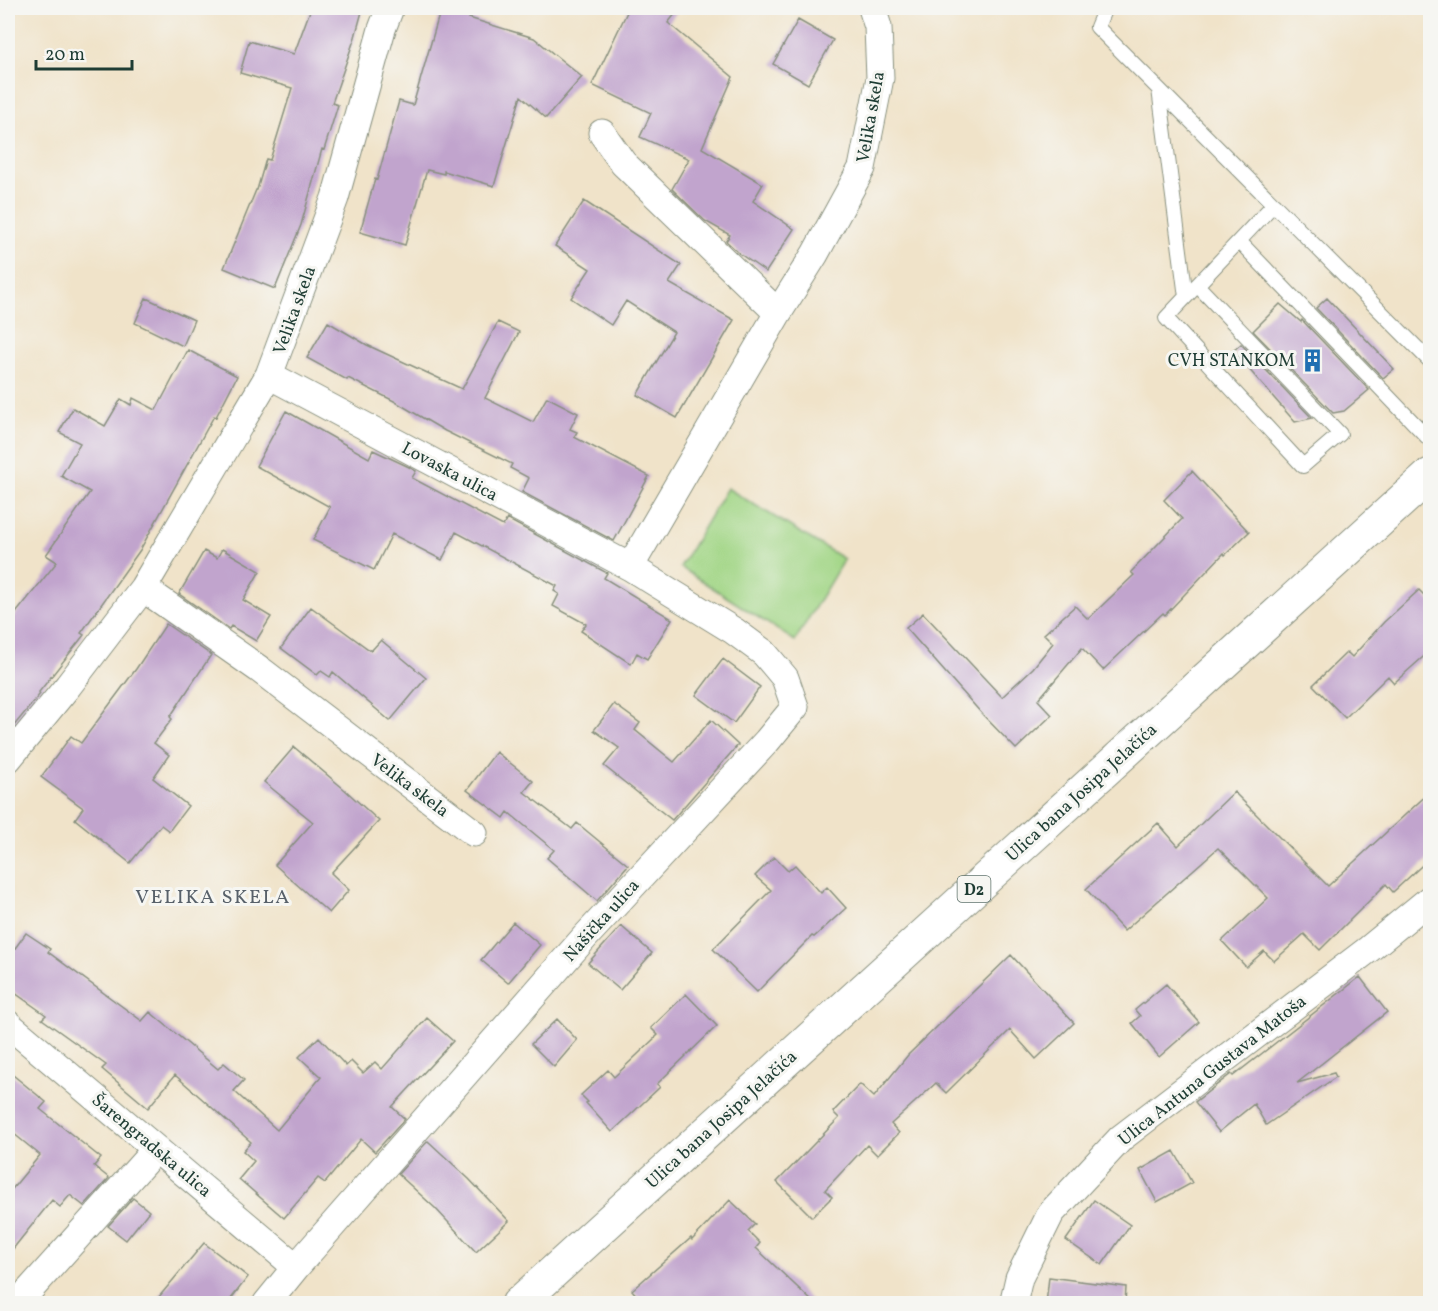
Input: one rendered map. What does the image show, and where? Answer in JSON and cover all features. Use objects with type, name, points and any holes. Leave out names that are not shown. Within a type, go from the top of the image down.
[{"type":"main road","name":"Ulica bana Josipa Jelačića","points":[[518,1304],[1431,475]]},
{"type":"street","name":"Velika skela","points":[[8,759],[68,686],[143,588],[269,375],[335,198],[382,29],[390,8]]},
{"type":"street","name":"Velika skela","points":[[630,567],[778,313],[815,254],[862,168],[880,78],[878,27],[872,8]]},
{"type":"street","points":[[602,132],[623,164],[778,313]]},
{"type":"street","name":"Lovaska ulica","points":[[269,375],[630,567]]},
{"type":"street","name":"Našička ulica","points":[[266,1304],[585,937],[767,741],[795,707],[785,678],[764,653],[734,631],[630,567]]},
{"type":"street","name":"Velika skela","points":[[143,588],[259,669],[474,834]]},
{"type":"street","name":"Ulica Antuna Gustava Matoša","points":[[1013,1304],[1019,1278],[1051,1213],[1121,1138],[1431,899]]},
{"type":"street","name":"Šarengradska ulica","points":[[8,1024],[296,1267]]},
{"type":"street","points":[[17,1304],[156,1149]]},
{"type":"lane","points":[[1106,8],[1097,27],[1431,361]]},
{"type":"lane","points":[[1159,89],[1186,297]]},
{"type":"lane","points":[[1197,285],[1340,434],[1303,466],[1166,318],[1197,285],[1274,204]]},
{"type":"lane","points":[[1239,241],[1431,440]]},
{"type":"green space","points":[[727,488],[844,559],[795,641],[680,567]]},
{"type":"building","points":[[311,8],[363,8],[332,103],[338,105],[324,150],[322,149],[301,225],[275,289],[224,268],[257,190],[266,159],[270,160],[292,88],[240,73],[249,41],[294,54]]},
{"type":"building","points":[[441,8],[473,8],[469,18],[534,38],[582,77],[546,118],[521,96],[494,186],[444,171],[444,174],[427,170],[405,245],[360,232],[399,101],[413,105]]},
{"type":"building","points":[[629,8],[680,8],[668,23],[733,77],[702,148],[763,184],[753,201],[794,229],[766,272],[726,241],[730,235],[705,221],[672,189],[689,159],[640,137],[651,113],[592,85]]},
{"type":"building","points":[[798,20],[833,40],[808,84],[773,64]]},
{"type":"building","points":[[584,201],[681,265],[669,283],[734,320],[677,418],[637,395],[674,332],[626,301],[611,325],[571,298],[590,269],[555,246]]},
{"type":"building","points":[[146,298],[194,320],[183,346],[135,323]]},
{"type":"building","points":[[1327,298],[1394,369],[1383,378],[1316,308]]},
{"type":"building","points":[[1280,304],[1301,322],[1302,320],[1369,390],[1344,411],[1333,413],[1253,331]]},
{"type":"building","points":[[328,322],[367,345],[462,389],[498,322],[519,332],[485,398],[533,422],[547,397],[578,413],[570,429],[577,432],[574,437],[649,476],[614,541],[522,492],[529,478],[510,468],[512,464],[307,358]]},
{"type":"building","points":[[1241,344],[1312,418],[1295,422],[1233,351]]},
{"type":"building","points":[[188,350],[237,376],[140,550],[81,633],[84,635],[8,733],[8,623],[57,562],[46,555],[90,492],[61,476],[80,443],[59,432],[73,408],[105,426],[121,399],[131,405],[133,398],[156,410]]},
{"type":"building","points":[[286,411],[369,458],[373,450],[409,467],[416,471],[412,478],[503,526],[507,519],[607,573],[604,578],[672,619],[647,659],[637,653],[631,664],[581,631],[586,624],[553,606],[559,594],[554,591],[557,586],[456,532],[442,560],[392,534],[374,570],[313,540],[330,507],[256,466]]},
{"type":"building","points":[[1192,471],[1249,532],[1225,555],[1224,553],[1165,615],[1163,613],[1103,670],[1082,648],[1038,700],[1052,715],[1016,749],[906,628],[923,613],[1002,697],[1033,668],[1053,643],[1044,634],[1075,606],[1088,619],[1134,575],[1131,572],[1182,519],[1164,500]]},
{"type":"building","points":[[222,549],[260,571],[243,600],[271,617],[256,641],[231,626],[229,629],[179,594],[204,551],[217,558]]},
{"type":"building","points":[[1419,590],[1431,602],[1431,650],[1394,683],[1388,676],[1345,718],[1313,685],[1347,652],[1352,657],[1384,622]]},
{"type":"building","points":[[311,607],[371,651],[381,640],[426,678],[390,721],[333,672],[330,677],[321,671],[317,675],[281,648]]},
{"type":"building","points":[[166,624],[211,655],[170,717],[172,719],[154,743],[169,755],[153,778],[188,806],[169,831],[161,825],[130,863],[75,819],[83,808],[41,777],[71,736],[81,743]]},
{"type":"building","points":[[723,659],[760,687],[734,723],[696,695]]},
{"type":"building","points":[[614,704],[640,723],[635,730],[674,762],[711,720],[738,745],[672,820],[604,766],[619,748],[594,730]]},
{"type":"building","points":[[294,747],[379,821],[331,873],[349,890],[329,913],[275,865],[313,822],[264,782]]},
{"type":"building","points":[[496,752],[533,781],[524,792],[572,829],[577,823],[628,865],[597,901],[547,858],[554,850],[508,812],[504,818],[467,790]]},
{"type":"building","points":[[1431,791],[1431,857],[1393,892],[1386,884],[1320,950],[1304,934],[1274,961],[1264,951],[1246,967],[1222,941],[1268,898],[1218,848],[1124,931],[1086,889],[1158,823],[1178,846],[1234,792],[1328,886]]},
{"type":"building","points":[[774,857],[788,871],[795,865],[821,893],[827,887],[846,908],[814,937],[812,936],[757,992],[713,949],[771,890],[755,876]]},
{"type":"building","points":[[513,922],[540,945],[508,983],[481,960]]},
{"type":"building","points":[[621,926],[652,953],[620,990],[588,963]]},
{"type":"building","points":[[26,933],[50,949],[48,952],[142,1021],[150,1012],[218,1069],[224,1063],[244,1080],[234,1091],[277,1130],[321,1077],[299,1057],[319,1037],[346,1066],[351,1061],[363,1073],[375,1062],[382,1069],[427,1018],[453,1041],[392,1107],[405,1119],[375,1152],[361,1139],[325,1183],[318,1178],[284,1218],[239,1179],[254,1161],[243,1151],[251,1142],[175,1075],[148,1108],[102,1069],[106,1065],[42,1019],[46,1015],[8,988],[8,958]]},
{"type":"building","points":[[1011,955],[1074,1023],[1036,1059],[1010,1030],[946,1093],[936,1083],[891,1124],[899,1133],[877,1155],[867,1145],[825,1190],[832,1197],[812,1217],[777,1182],[839,1118],[833,1112],[860,1084],[874,1097],[908,1055]]},
{"type":"building","points":[[1360,977],[1387,1012],[1297,1083],[1334,1073],[1336,1077],[1266,1125],[1254,1104],[1219,1132],[1195,1102],[1231,1074],[1233,1076]]},
{"type":"building","points":[[1166,984],[1199,1022],[1159,1057],[1132,1023],[1140,1016],[1135,1010]]},
{"type":"building","points":[[686,994],[717,1026],[657,1084],[660,1087],[612,1132],[581,1095],[608,1070],[614,1077],[658,1035],[651,1028]]},
{"type":"building","points":[[557,1019],[577,1040],[554,1067],[531,1044]]},
{"type":"building","points":[[8,1071],[46,1102],[40,1109],[101,1158],[94,1166],[109,1178],[84,1206],[70,1195],[60,1207],[52,1200],[8,1255],[8,1194],[40,1155],[8,1129]]},
{"type":"building","points":[[428,1141],[509,1221],[476,1252],[435,1208],[398,1174]]},
{"type":"building","points":[[1174,1151],[1192,1183],[1157,1202],[1140,1170]]},
{"type":"building","points":[[133,1198],[149,1211],[126,1240],[108,1226]]},
{"type":"building","points":[[730,1200],[755,1224],[748,1231],[760,1243],[756,1248],[815,1304],[644,1304],[632,1290],[691,1238],[692,1240]]},
{"type":"building","points":[[1094,1200],[1130,1225],[1102,1265],[1066,1240]]},
{"type":"building","points":[[204,1243],[248,1277],[227,1304],[153,1304]]},
{"type":"building","points":[[1049,1277],[1126,1287],[1125,1304],[1046,1304]]},
{"type":"place","name":"CVH STANKOM","points":[[1313,360]]},
{"type":"district","name":"VELIKA SKELA","points":[[213,896]]}]
